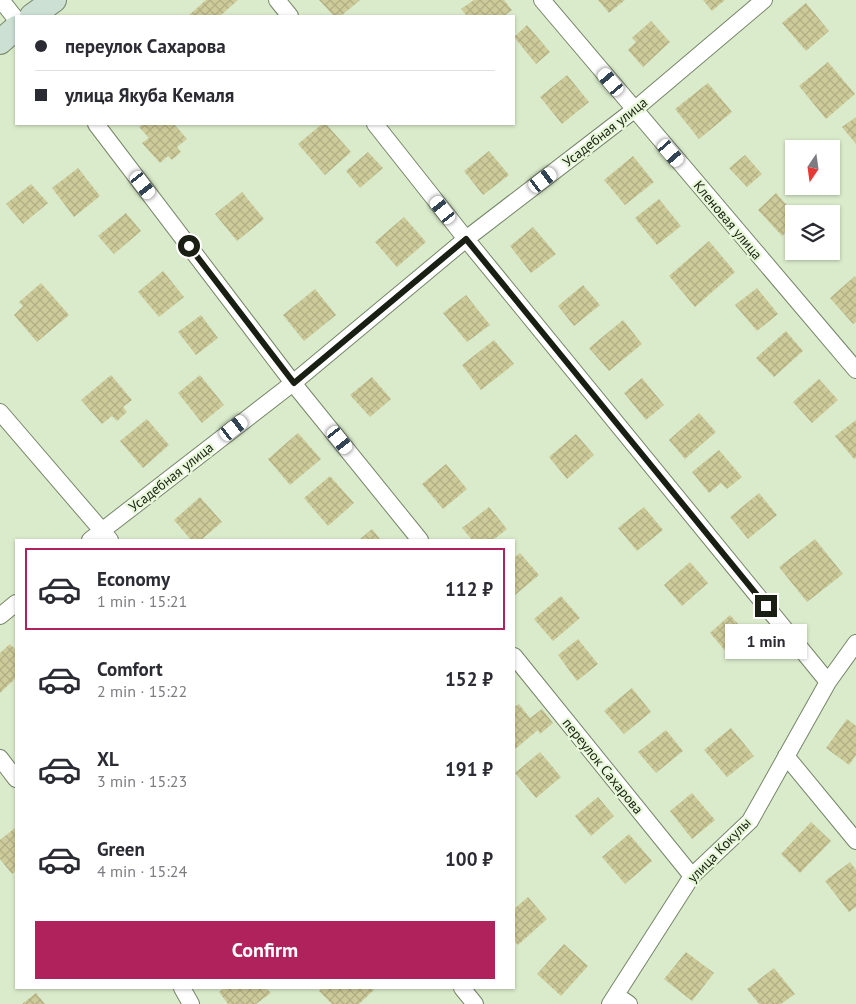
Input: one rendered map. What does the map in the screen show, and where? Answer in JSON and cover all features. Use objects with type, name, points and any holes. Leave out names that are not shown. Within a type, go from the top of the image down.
[{"type":"street","points":[[1,0],[15,18]]},
{"type":"street","points":[[33,15],[54,0]]},
{"type":"street","points":[[277,0],[289,15]]},
{"type":"street","name":"Кленовая улица","points":[[542,0],[856,370]]},
{"type":"street","name":"Усадебная улица","points":[[101,537],[294,383],[466,239],[634,110],[764,0]]},
{"type":"street","points":[[0,42],[15,29]]},
{"type":"street","points":[[97,125],[294,383],[419,539]]},
{"type":"street","points":[[376,125],[466,239],[828,682]]},
{"type":"street","points":[[0,412],[101,537]]},
{"type":"street","points":[[0,616],[15,604]]},
{"type":"street","name":"улица Кокулы","points":[[618,1001],[692,876],[750,820],[828,682],[856,643]]},
{"type":"street","name":"переулок Сахарова","points":[[515,657],[692,876]]},
{"type":"street","points":[[786,756],[856,841]]},
{"type":"street","points":[[0,758],[15,777]]},
{"type":"street","points":[[183,989],[191,1004]]},
{"type":"street","points":[[463,989],[476,1004]]},
{"type":"building","points":[[206,0],[238,0],[221,15],[189,15]]},
{"type":"building","points":[[319,0],[360,0],[342,15],[333,15]]},
{"type":"building","points":[[474,0],[504,0],[512,10],[505,15],[466,15],[461,9]]},
{"type":"building","points":[[598,0],[625,0],[609,13]]},
{"type":"building","points":[[703,0],[725,0],[712,11]]},
{"type":"building","points":[[806,3],[829,31],[806,51],[782,23]]},
{"type":"building","points":[[651,21],[670,42],[643,67],[628,50],[636,42],[632,38]]},
{"type":"building","points":[[527,25],[550,52],[536,64],[515,36]]},
{"type":"building","points":[[828,62],[855,94],[826,119],[799,86]]},
{"type":"building","points":[[567,75],[589,102],[562,124],[540,97]]},
{"type":"building","points":[[708,83],[732,112],[699,139],[675,109]]},
{"type":"building","points":[[856,117],[856,144],[842,127]]},
{"type":"building","points":[[141,125],[175,125],[187,139],[177,147],[181,152],[172,160],[168,156],[160,163],[142,143],[149,138],[139,127]]},
{"type":"building","points":[[321,125],[327,125],[351,152],[325,175],[298,144]]},
{"type":"building","points":[[489,151],[509,175],[483,195],[464,171]]},
{"type":"building","points":[[368,152],[383,168],[360,188],[346,171]]},
{"type":"building","points":[[745,155],[762,174],[747,187],[729,168]]},
{"type":"building","points":[[633,156],[654,182],[625,205],[604,180]]},
{"type":"building","points":[[78,168],[100,196],[74,217],[52,188]]},
{"type":"building","points":[[31,184],[48,203],[23,224],[6,204]]},
{"type":"building","points":[[242,192],[264,219],[237,241],[215,214]]},
{"type":"building","points":[[776,193],[787,205],[785,205],[785,233],[782,236],[758,210]]},
{"type":"building","points":[[659,199],[681,226],[657,245],[635,218]]},
{"type":"building","points":[[126,213],[141,231],[114,254],[98,236]]},
{"type":"building","points":[[404,217],[426,242],[397,267],[375,242]]},
{"type":"building","points":[[533,227],[556,254],[531,273],[510,246]]},
{"type":"building","points":[[709,241],[735,272],[695,307],[669,276]]},
{"type":"building","points":[[163,271],[184,297],[159,317],[138,292]]},
{"type":"building","points":[[855,276],[856,322],[853,324],[830,298]]},
{"type":"building","points":[[41,283],[69,315],[37,342],[14,315],[23,306],[19,302]]},
{"type":"building","points":[[583,285],[600,305],[574,326],[558,306]]},
{"type":"building","points":[[757,288],[778,314],[757,331],[735,305]]},
{"type":"building","points":[[315,289],[336,315],[304,341],[283,315]]},
{"type":"building","points":[[466,295],[490,325],[467,342],[443,313]]},
{"type":"building","points":[[201,315],[218,338],[196,355],[178,332]]},
{"type":"building","points":[[623,320],[642,344],[609,371],[589,348]]},
{"type":"building","points":[[786,331],[803,351],[774,377],[756,358]]},
{"type":"building","points":[[494,340],[514,364],[481,390],[462,365]]},
{"type":"building","points":[[111,375],[132,400],[123,407],[127,412],[117,421],[112,416],[102,424],[81,400]]},
{"type":"building","points":[[200,375],[224,405],[202,423],[178,393]]},
{"type":"building","points":[[372,377],[391,399],[370,417],[350,395]]},
{"type":"building","points":[[642,378],[664,405],[646,420],[624,393]]},
{"type":"building","points":[[819,379],[838,400],[812,423],[793,402]]},
{"type":"building","points":[[699,413],[716,432],[685,459],[669,440]]},
{"type":"building","points":[[147,419],[169,445],[143,468],[120,441]]},
{"type":"building","points":[[856,420],[856,458],[854,459],[835,436]]},
{"type":"building","points":[[298,433],[321,459],[290,485],[268,459]]},
{"type":"building","points":[[576,434],[594,455],[567,479],[549,457]]},
{"type":"building","points":[[719,450],[742,477],[727,489],[721,483],[709,493],[692,472]]},
{"type":"building","points":[[446,464],[467,489],[443,509],[422,484]]},
{"type":"building","points":[[330,476],[354,503],[328,526],[304,498]]},
{"type":"building","points":[[759,493],[777,515],[748,539],[730,517]]},
{"type":"building","points":[[200,497],[222,522],[202,539],[190,539],[174,520]]},
{"type":"building","points":[[489,507],[507,529],[494,539],[471,539],[462,528]]},
{"type":"building","points":[[644,507],[663,530],[637,551],[618,528]]},
{"type":"building","points":[[372,529],[380,539],[360,539]]},
{"type":"building","points":[[815,539],[843,574],[807,602],[779,567]]},
{"type":"building","points":[[520,553],[539,575],[515,595],[515,557]]},
{"type":"building","points":[[690,562],[708,583],[682,606],[664,585]]},
{"type":"building","points":[[561,596],[580,618],[553,641],[534,619]]},
{"type":"building","points":[[730,615],[748,635],[728,654],[710,633]]},
{"type":"building","points":[[578,639],[598,664],[577,681],[558,655]]},
{"type":"building","points":[[10,644],[15,649],[15,679],[0,693],[0,653]]},
{"type":"building","points":[[632,688],[651,712],[624,734],[604,711]]},
{"type":"building","points":[[519,704],[530,718],[542,709],[553,723],[540,734],[538,730],[515,749],[515,706]]},
{"type":"building","points":[[847,719],[856,726],[856,755],[849,765],[826,748]]},
{"type":"building","points":[[731,728],[754,756],[727,777],[704,750]]},
{"type":"building","points":[[666,730],[683,751],[656,773],[638,752]]},
{"type":"building","points":[[540,752],[561,777],[536,798],[515,773]]},
{"type":"building","points":[[692,793],[715,820],[692,839],[670,811]]},
{"type":"building","points":[[598,797],[614,816],[591,836],[575,816]]},
{"type":"building","points":[[811,822],[831,841],[800,873],[781,854]]},
{"type":"building","points":[[15,828],[15,872],[12,874],[0,859],[0,840]]},
{"type":"building","points":[[629,834],[652,861],[625,884],[602,857]]},
{"type":"building","points":[[850,862],[856,870],[856,907],[849,912],[825,881]]},
{"type":"building","points":[[528,897],[547,919],[518,945],[515,942],[515,908]]},
{"type":"building","points":[[564,944],[588,966],[561,996],[537,974]]},
{"type":"building","points":[[686,952],[714,973],[692,1001],[664,979]]},
{"type":"building","points":[[774,968],[795,994],[781,1004],[759,1004],[747,989]]},
{"type":"building","points":[[223,989],[267,989],[271,993],[256,1004],[228,1004],[219,992]]},
{"type":"building","points":[[322,989],[374,990],[359,1004],[332,1004],[319,991]]},
{"type":"building","points":[[36,993],[45,1004],[22,1004]]},
{"type":"route","points":[[189,246],[294,383],[466,239],[766,606]]}]
